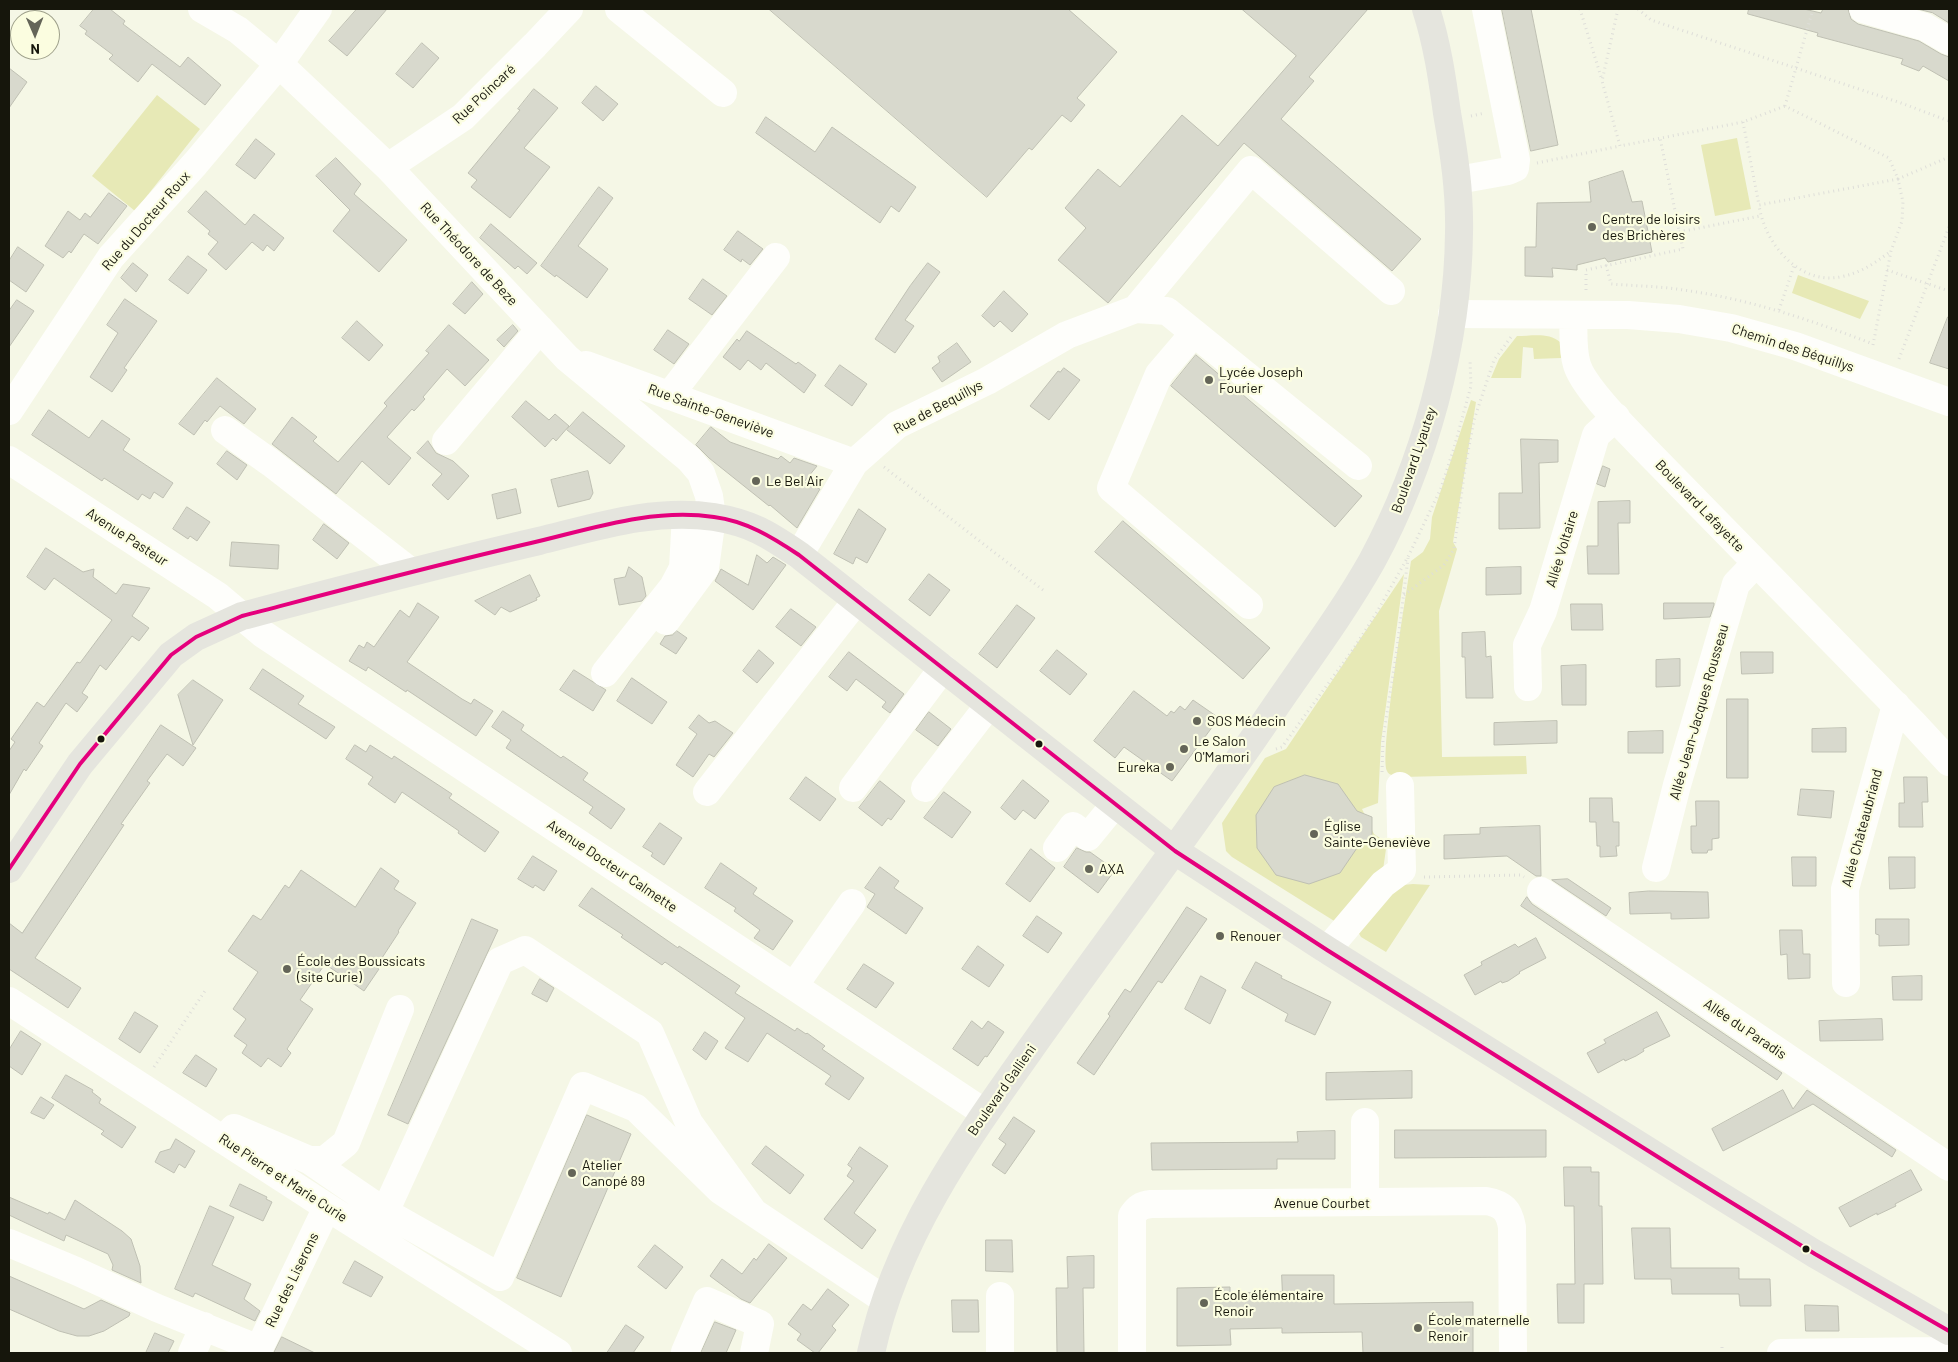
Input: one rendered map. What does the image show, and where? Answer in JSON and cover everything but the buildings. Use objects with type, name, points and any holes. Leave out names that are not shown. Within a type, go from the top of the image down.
[{"type":"main road","name":"Boulevard Lyautey","points":[[1175,851],[1342,612],[1392,521],[1410,479],[1426,433],[1439,385],[1452,314],[1460,236],[1458,180],[1436,41],[1426,9]]},
{"type":"main road","points":[[9,869],[80,764],[170,655],[196,637],[242,616],[410,571],[645,516],[699,516],[738,522],[765,532],[799,555],[1175,851],[1327,950],[1815,1254],[1949,1331]]},
{"type":"main road","name":"Boulevard Gallieni","points":[[871,1353],[885,1300],[925,1208],[984,1113],[1142,891],[1175,851]]},
{"type":"street","name":"Rue Théodore de Beze","points":[[202,9],[238,30],[279,64],[388,168],[567,358],[689,459],[701,474],[709,496],[699,516]]},
{"type":"street","name":"Rue du Docteur Roux","points":[[9,411],[111,258],[195,164],[279,64],[318,9]]},
{"type":"street","name":"Rue Poincaré","points":[[388,168],[463,117],[569,9]]},
{"type":"street","points":[[619,9],[723,93]]},
{"type":"street","points":[[1458,180],[1508,172],[1516,164],[1486,9]]},
{"type":"street","points":[[1867,9],[1925,27],[1949,40]]},
{"type":"street","points":[[1136,310],[1251,170],[1391,292]]},
{"type":"street","points":[[669,396],[776,257]]},
{"type":"street","points":[[1136,310],[1167,311],[1358,466]]},
{"type":"street","name":"Rue de Bequillys","points":[[799,555],[860,458],[897,425],[987,381],[1067,334],[1136,310]]},
{"type":"street","points":[[1452,314],[1573,316]]},
{"type":"street","name":"Chemin des Béquillys","points":[[1573,316],[1628,316],[1679,319],[1732,328],[1795,346],[1949,402]]},
{"type":"street","name":"Boulevard Lafayette","points":[[1573,316],[1575,357],[1584,380],[1642,446],[1896,705],[1949,762]]},
{"type":"street","points":[[446,441],[540,329]]},
{"type":"street","points":[[1194,333],[1159,374],[1111,488],[1249,605]]},
{"type":"street","name":"Rue Sainte-Geneviève","points":[[567,358],[669,396],[860,458]]},
{"type":"street","name":"Allée Voltaire","points":[[1528,687],[1527,645],[1543,611],[1596,435],[1616,417]]},
{"type":"street","points":[[225,430],[271,463],[410,571]]},
{"type":"street","name":"Avenue Pasteur","points":[[9,460],[218,596],[242,616]]},
{"type":"street","points":[[666,620],[705,568],[699,516]]},
{"type":"street","points":[[605,673],[676,581],[683,568],[699,516]]},
{"type":"street","name":"Allée Jean-Jacques Rousseau","points":[[1656,868],[1677,785],[1736,584],[1756,563]]},
{"type":"street","points":[[706,792],[857,600]]},
{"type":"street","name":"Avenue Docteur Calmette","points":[[242,616],[263,634],[984,1113]]},
{"type":"street","points":[[853,788],[943,668]]},
{"type":"street","points":[[925,788],[988,705]]},
{"type":"street","name":"Allée Châteaubriand","points":[[1846,983],[1845,888],[1896,705]]},
{"type":"street","points":[[1327,950],[1383,884],[1402,870],[1400,792]]},
{"type":"street","points":[[1057,848],[1073,826],[1088,837],[1115,804]]},
{"type":"street","name":"Allée du Paradis","points":[[1541,891],[1949,1167]]},
{"type":"street","points":[[794,986],[852,903]]},
{"type":"street","points":[[385,1212],[500,961],[525,950],[650,1033],[689,1124],[752,1210]]},
{"type":"street","name":"Rue Pierre et Marie Curie","points":[[9,1001],[327,1207],[558,1353]]},
{"type":"street","points":[[309,1160],[325,1160],[346,1143],[400,1009]]},
{"type":"street","points":[[223,1140],[234,1128],[309,1160],[385,1212],[500,1277],[583,1086],[636,1108],[720,1190],[885,1300]]},
{"type":"street","points":[[1365,1122],[1365,1202]]},
{"type":"street","name":"Avenue Courbet","points":[[1132,1353],[1132,1216],[1135,1210],[1142,1205],[1486,1201],[1497,1203],[1506,1208],[1512,1227],[1513,1353]]},
{"type":"street","name":"Rue des Liserons","points":[[258,1351],[327,1207]]},
{"type":"street","points":[[9,1243],[258,1351]]},
{"type":"street","points":[[1000,1296],[1000,1353]]},
{"type":"street","points":[[686,1352],[707,1301],[760,1324],[754,1353]]},
{"type":"street","points":[[192,1353],[204,1326]]},
{"type":"street","points":[[1781,1353],[1934,1351],[1949,1343]]},
{"type":"path","points":[[1580,9],[1620,146]]},
{"type":"path","points":[[1602,81],[1618,9]]},
{"type":"path","points":[[1638,9],[1651,20],[1901,103],[1949,121]]},
{"type":"path","points":[[1786,106],[1814,9]]},
{"type":"path","points":[[1516,164],[1743,122],[1786,106],[1889,158],[1898,179],[1903,202],[1902,221],[1891,251],[1887,270],[1879,376]]},
{"type":"path","points":[[1743,122],[1760,216],[1775,248],[1794,266],[1819,276],[1839,278],[1867,268],[1891,251]]},
{"type":"path","points":[[1586,290],[1586,270],[1682,249],[1660,138]]},
{"type":"path","points":[[1759,205],[1898,179],[1949,157]]},
{"type":"path","points":[[1679,232],[1760,216]]},
{"type":"path","points":[[1879,376],[1928,285],[1949,227]]},
{"type":"path","points":[[1779,310],[1794,266]]},
{"type":"path","points":[[1887,270],[1949,291]]},
{"type":"path","points":[[1404,595],[1444,565],[1454,549],[1465,468],[1474,420],[1494,360],[1527,315]]},
{"type":"path","points":[[860,458],[1043,590]]},
{"type":"path","points":[[1400,792],[1386,789],[1382,772],[1383,739],[1409,555]]},
{"type":"path","points":[[1402,870],[1420,877],[1521,875],[1541,891]]},
{"type":"path","points":[[141,1086],[205,991]]},
{"type":"path","points":[[1722,1343],[1722,1353]]},
{"type":"green space","points":[[157,95],[200,129],[135,211],[92,176]]},
{"type":"green space","points":[[1737,138],[1751,209],[1715,216],[1701,145]]},
{"type":"green space","points":[[1798,275],[1869,301],[1860,319],[1792,293]]},
{"type":"green space","points":[[1540,335],[1556,339],[1560,342],[1561,358],[1534,359],[1533,348],[1523,347],[1521,378],[1491,378],[1499,359],[1517,336]]},
{"type":"green space","points":[[1471,400],[1476,402],[1453,542],[1457,549],[1439,611],[1442,757],[1526,756],[1527,774],[1395,776],[1387,771],[1387,736],[1394,671],[1411,561],[1423,552],[1430,539],[1432,517]]},
{"type":"green space","points":[[1404,574],[1381,742],[1378,803],[1362,809],[1374,834],[1383,840],[1386,849],[1383,870],[1339,924],[1232,857],[1226,851],[1222,823],[1265,758],[1286,749]]},
{"type":"green space","points":[[1403,885],[1430,885],[1386,952],[1361,937],[1357,930],[1360,922]]},
{"type":"transit line","points":[[9,869],[80,764],[171,655],[196,637],[242,616],[423,569],[621,521],[667,515],[691,515],[726,519],[748,526],[799,555],[1175,851],[1327,950],[1690,1177],[1815,1254],[1949,1331]]},
{"type":"place","name":"Centre de loisirs des Brichères","points":[[1592,227]]},
{"type":"place","name":"Lycée Joseph Fourier","points":[[1209,380]]},
{"type":"place","name":"Le Bel Air","points":[[756,481]]},
{"type":"place","name":"SOS Médecin","points":[[1197,721]]},
{"type":"place","name":"Le Salon O'Mamori","points":[[1184,749]]},
{"type":"place","name":"Eureka","points":[[1170,767]]},
{"type":"place","name":"Église Sainte-Geneviève","points":[[1314,834]]},
{"type":"place","name":"AXA","points":[[1089,869]]},
{"type":"place","name":"Renouer","points":[[1220,936]]},
{"type":"place","name":"École des Boussicats (site Curie)","points":[[287,969]]},
{"type":"place","name":"Atelier Canopé 89","points":[[572,1173]]},
{"type":"place","name":"École élémentaire Renoir","points":[[1204,1303]]},
{"type":"place","name":"École maternelle Renoir","points":[[1418,1328]]}]
